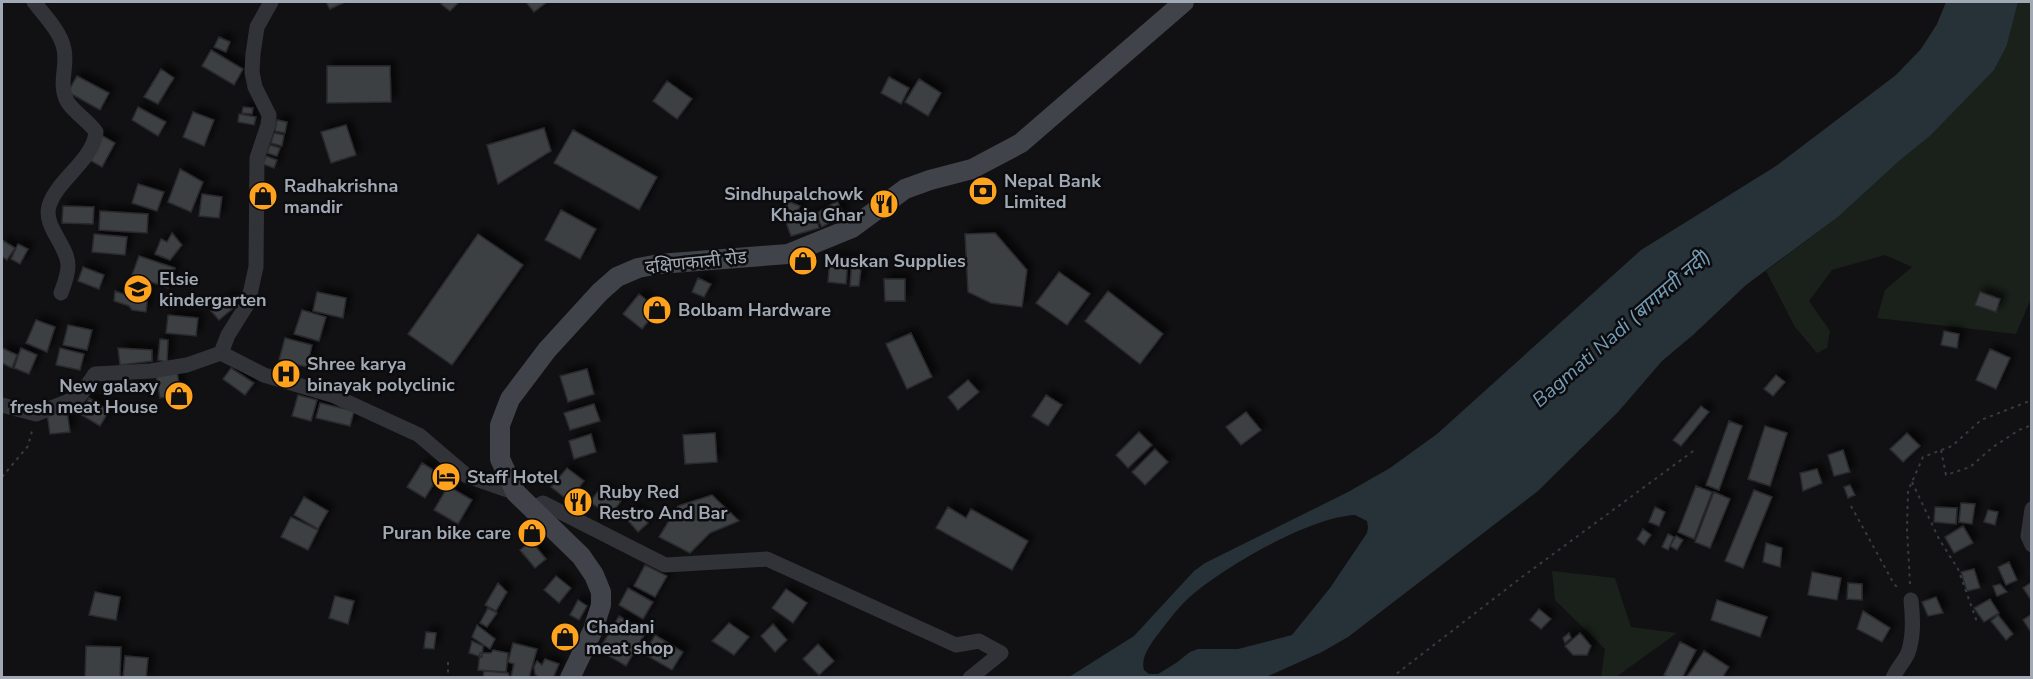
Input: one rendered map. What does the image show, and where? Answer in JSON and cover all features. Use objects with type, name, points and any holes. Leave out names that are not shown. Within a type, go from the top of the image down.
[{"type":"main road","name":"दक्षिणकाली रोड","points":[[570,678],[593,630],[601,605],[601,592],[594,575],[581,556],[516,493],[500,459],[499,446],[500,425],[510,399],[547,350],[600,292],[617,277],[638,268],[659,264],[788,254],[852,228],[905,189],[972,169],[1021,143],[1184,2]]},
{"type":"street","points":[[34,2],[54,28],[64,49],[62,85],[67,100],[96,132],[87,153],[65,180],[49,207],[48,217],[68,265],[62,293]]},
{"type":"street","points":[[221,353],[228,335],[248,303],[256,267],[257,158],[269,115],[255,87],[252,63],[257,27],[271,2]]},
{"type":"street","points":[[2,405],[36,414],[79,398],[95,374],[151,371],[187,365],[221,353],[264,375],[332,395],[419,435],[467,476],[516,493]]},
{"type":"street","points":[[531,508],[543,503],[665,565],[767,559],[956,645],[979,641],[1001,653],[970,678]]},
{"type":"street","points":[[2031,509],[2028,536],[2031,545]]},
{"type":"street","points":[[1893,678],[1896,668],[1907,654],[1914,622],[1911,600]]},
{"type":"path","points":[[1911,600],[1907,529],[1908,491],[1923,457],[1952,446],[1981,420],[2031,400]]},
{"type":"path","points":[[2,477],[28,446],[36,414]]},
{"type":"path","points":[[1941,450],[1946,475],[1970,467],[1993,447],[2031,425]]},
{"type":"path","points":[[1391,678],[1522,577],[1696,449]]},
{"type":"path","points":[[1912,482],[1939,539],[1958,569],[1977,622]]},
{"type":"path","points":[[1851,506],[1894,584],[1911,600]]},
{"type":"path","points":[[448,662],[448,678]]},
{"type":"shaded area","points":[[2018,2],[2031,2],[2032,296],[2016,334],[1877,318],[1885,290],[1912,267],[1885,255],[1832,270],[1809,301],[1830,331],[1827,348],[1817,353],[1795,327],[1766,271],[1838,217],[1930,136],[1951,114],[2007,45]]},
{"type":"shaded area","points":[[1552,571],[1615,578],[1631,627],[1677,633],[1616,677],[1601,677],[1605,649],[1555,600]]},
{"type":"water","name":"Bagmati Nadi (बागमती नदी)","points":[[1946,2],[2018,2],[2007,45],[1994,70],[1930,136],[1838,217],[1746,285],[1662,361],[1618,412],[1538,491],[1348,637],[1322,652],[1266,677],[1069,677],[1134,636],[1194,571],[1205,563],[1348,492],[1390,468],[1437,434],[1641,250],[1776,166],[1896,75],[1921,49],[1937,24]],"holes":[[[1355,515],[1367,521],[1367,533],[1330,588],[1292,635],[1238,649],[1198,649],[1158,674],[1149,674],[1144,670],[1147,651],[1153,641],[1174,613],[1207,583],[1247,557],[1315,524]]]},
{"type":"building","points":[[326,2],[345,2],[330,9]]},
{"type":"building","points":[[459,2],[450,11],[441,4]]},
{"type":"building","points":[[526,2],[547,2],[534,12]]},
{"type":"building","points":[[219,37],[230,42],[226,52],[214,47]]},
{"type":"building","points":[[211,50],[243,69],[234,85],[202,66]]},
{"type":"building","points":[[327,66],[390,66],[391,102],[327,103]]},
{"type":"building","points":[[161,69],[174,78],[158,104],[144,97]]},
{"type":"building","points":[[77,76],[109,93],[100,110],[68,92]]},
{"type":"building","points":[[889,77],[909,88],[901,104],[881,93]]},
{"type":"building","points":[[919,79],[941,93],[928,116],[905,102]]},
{"type":"building","points":[[667,81],[692,99],[677,119],[653,101]]},
{"type":"building","points":[[138,107],[166,122],[158,136],[132,120]]},
{"type":"building","points":[[243,107],[253,108],[252,114],[242,113]]},
{"type":"building","points":[[193,112],[214,120],[204,146],[183,137]]},
{"type":"building","points":[[239,114],[256,117],[254,125],[238,122]]},
{"type":"building","points":[[277,120],[287,122],[285,133],[275,131]]},
{"type":"building","points":[[346,125],[356,155],[331,163],[321,132]]},
{"type":"building","points":[[544,128],[551,151],[498,184],[487,145]]},
{"type":"building","points":[[573,130],[657,177],[639,210],[554,163]]},
{"type":"building","points":[[274,133],[284,135],[282,146],[271,143]]},
{"type":"building","points":[[99,134],[115,143],[102,167],[86,158]]},
{"type":"building","points":[[270,145],[280,148],[277,156],[267,153]]},
{"type":"building","points":[[266,156],[277,160],[274,168],[263,164]]},
{"type":"building","points":[[180,169],[203,182],[191,212],[168,202]]},
{"type":"building","points":[[138,184],[164,192],[157,211],[132,203]]},
{"type":"building","points":[[202,194],[222,197],[219,218],[199,216]]},
{"type":"building","points":[[787,201],[800,206],[795,217],[782,211]]},
{"type":"building","points":[[837,201],[844,214],[822,227],[815,214]]},
{"type":"building","points":[[63,206],[94,207],[93,224],[62,223]]},
{"type":"building","points":[[561,210],[596,229],[580,259],[545,240]]},
{"type":"building","points":[[100,211],[148,214],[147,233],[99,230]]},
{"type":"building","points":[[815,214],[819,228],[791,236],[786,222]]},
{"type":"building","points":[[172,233],[182,245],[170,260],[155,254],[161,239],[167,242]]},
{"type":"building","points":[[995,233],[1027,270],[1022,307],[991,303],[968,292],[965,234]]},
{"type":"building","points":[[94,234],[127,237],[125,255],[92,252]]},
{"type":"building","points":[[478,234],[523,265],[452,365],[408,334]]},
{"type":"building","points":[[2,240],[15,248],[7,260],[2,257]]},
{"type":"building","points":[[18,244],[28,249],[20,264],[11,259]]},
{"type":"building","points":[[139,256],[175,268],[168,288],[132,275]]},
{"type":"building","points":[[830,257],[848,259],[846,284],[828,282]]},
{"type":"building","points":[[852,259],[862,260],[859,286],[850,286]]},
{"type":"building","points":[[83,267],[104,275],[99,289],[78,281]]},
{"type":"building","points":[[1059,272],[1090,294],[1067,325],[1036,303]]},
{"type":"building","points":[[698,278],[711,284],[704,297],[692,292]]},
{"type":"building","points":[[884,279],[905,279],[905,301],[885,301]]},
{"type":"building","points":[[135,281],[149,283],[146,312],[132,310],[129,306],[114,301],[115,291],[135,298]]},
{"type":"building","points":[[1108,291],[1163,334],[1140,364],[1085,321]]},
{"type":"building","points":[[317,292],[346,298],[343,318],[313,311]]},
{"type":"building","points":[[1980,292],[2000,299],[1996,312],[1975,305]]},
{"type":"building","points":[[639,294],[658,309],[642,329],[623,314]]},
{"type":"building","points":[[228,296],[237,305],[219,320],[211,311]]},
{"type":"building","points":[[302,310],[326,317],[319,341],[294,334]]},
{"type":"building","points":[[168,315],[198,318],[196,336],[166,333]]},
{"type":"building","points":[[36,320],[55,327],[47,352],[26,343]]},
{"type":"building","points":[[68,325],[92,330],[87,350],[63,345]]},
{"type":"building","points":[[1944,331],[1959,334],[1957,348],[1941,345]]},
{"type":"building","points":[[911,333],[932,377],[907,389],[886,344]]},
{"type":"building","points":[[285,338],[312,345],[307,367],[279,360]]},
{"type":"building","points":[[160,339],[168,340],[167,362],[158,360]]},
{"type":"building","points":[[2,348],[17,355],[12,368],[2,363]]},
{"type":"building","points":[[21,348],[37,355],[29,374],[14,368]]},
{"type":"building","points":[[60,348],[84,354],[80,370],[56,365]]},
{"type":"building","points":[[118,348],[152,350],[152,361],[120,365]]},
{"type":"building","points":[[1990,349],[2010,358],[1996,389],[1976,380]]},
{"type":"building","points":[[231,368],[254,383],[245,395],[223,379]]},
{"type":"building","points":[[587,369],[594,394],[568,402],[560,376]]},
{"type":"building","points":[[177,372],[181,395],[160,398],[156,376]]},
{"type":"building","points":[[1776,375],[1785,382],[1773,396],[1764,389]]},
{"type":"building","points":[[968,380],[979,392],[958,410],[948,397]]},
{"type":"building","points":[[298,395],[317,400],[311,421],[292,416]]},
{"type":"building","points":[[1046,395],[1062,405],[1048,426],[1032,416]]},
{"type":"building","points":[[89,398],[109,411],[100,426],[80,414]]},
{"type":"building","points":[[320,403],[354,411],[350,426],[316,418]]},
{"type":"building","points":[[594,404],[600,421],[570,430],[564,413]]},
{"type":"building","points":[[1701,406],[1709,412],[1681,446],[1673,440]]},
{"type":"building","points":[[67,411],[70,432],[50,434],[47,413]]},
{"type":"building","points":[[1246,412],[1261,430],[1241,445],[1226,427]]},
{"type":"building","points":[[1729,421],[1742,426],[1719,490],[1706,485]]},
{"type":"building","points":[[1765,426],[1787,433],[1770,486],[1748,479]]},
{"type":"building","points":[[1139,432],[1152,445],[1128,468],[1116,455]]},
{"type":"building","points":[[715,433],[717,462],[685,464],[683,435]]},
{"type":"building","points":[[1907,433],[1920,446],[1903,462],[1890,449]]},
{"type":"building","points":[[591,434],[596,452],[574,459],[569,441]]},
{"type":"building","points":[[1155,449],[1168,462],[1145,485],[1132,472]]},
{"type":"building","points":[[1843,450],[1850,472],[1834,476],[1828,455]]},
{"type":"building","points":[[422,463],[440,474],[425,498],[407,487]]},
{"type":"building","points":[[567,468],[584,481],[569,501],[551,487]]},
{"type":"building","points":[[1817,469],[1822,483],[1803,491],[1800,473]]},
{"type":"building","points":[[1850,485],[1855,495],[1848,498],[1844,487]]},
{"type":"building","points":[[448,486],[472,500],[458,524],[434,510]]},
{"type":"building","points":[[1696,486],[1712,492],[1694,539],[1678,532]]},
{"type":"building","points":[[601,487],[621,501],[610,516],[590,502]]},
{"type":"building","points":[[1754,490],[1772,497],[1743,568],[1725,561]]},
{"type":"building","points":[[1714,492],[1730,499],[1710,548],[1695,542]]},
{"type":"building","points":[[712,495],[739,521],[710,533],[690,553],[659,537],[678,506]]},
{"type":"building","points":[[304,497],[328,511],[318,529],[294,515]]},
{"type":"building","points":[[1961,503],[1975,504],[1972,524],[1959,522]]},
{"type":"building","points":[[948,507],[966,518],[971,509],[1028,541],[1012,570],[936,528]]},
{"type":"building","points":[[1655,507],[1665,512],[1659,526],[1649,522]]},
{"type":"building","points":[[1935,507],[1957,508],[1956,524],[1934,522]]},
{"type":"building","points":[[635,508],[648,523],[638,532],[625,517]]},
{"type":"building","points":[[1988,510],[1998,512],[1995,525],[1984,522]]},
{"type":"building","points":[[291,517],[318,530],[308,550],[281,537]]},
{"type":"building","points":[[1963,526],[1973,543],[1954,553],[1945,537]]},
{"type":"building","points":[[1643,529],[1651,535],[1644,545],[1637,539]]},
{"type":"building","points":[[1668,534],[1674,537],[1668,550],[1662,547]]},
{"type":"building","points":[[1676,536],[1683,540],[1677,550],[1670,546]]},
{"type":"building","points":[[531,541],[546,559],[535,568],[520,550]]},
{"type":"building","points":[[1766,543],[1782,548],[1780,567],[1763,562]]},
{"type":"building","points":[[2009,562],[2017,580],[2006,585],[1998,567]]},
{"type":"building","points":[[645,565],[667,576],[655,597],[634,586]]},
{"type":"building","points":[[1974,569],[1980,588],[1967,591],[1961,572]]},
{"type":"building","points":[[1812,572],[1841,578],[1837,600],[1808,595]]},
{"type":"building","points":[[556,576],[571,588],[559,603],[544,590]]},
{"type":"building","points":[[2032,582],[2032,601],[2023,588]]},
{"type":"building","points":[[498,583],[507,592],[496,611],[485,605]]},
{"type":"building","points":[[1848,583],[1862,584],[1862,600],[1847,599]]},
{"type":"building","points":[[2000,584],[2007,592],[1997,596],[1993,586]]},
{"type":"building","points":[[628,588],[653,602],[643,619],[619,605]]},
{"type":"building","points":[[786,589],[807,603],[793,623],[772,608]]},
{"type":"building","points":[[95,592],[120,597],[116,620],[89,615]]},
{"type":"building","points":[[335,596],[354,601],[348,624],[329,618]]},
{"type":"building","points":[[1936,597],[1943,613],[1928,616],[1922,602]]},
{"type":"building","points":[[1990,599],[1999,613],[1984,622],[1974,608]]},
{"type":"building","points":[[578,600],[587,606],[579,620],[570,615]]},
{"type":"building","points":[[1717,600],[1767,617],[1760,637],[1711,620]]},
{"type":"building","points":[[488,608],[497,613],[487,627],[480,623]]},
{"type":"building","points":[[1539,609],[1551,619],[1541,629],[1530,620]]},
{"type":"building","points":[[1863,611],[1890,628],[1882,642],[1857,629]]},
{"type":"building","points":[[2032,614],[2032,631],[2031,632],[2023,620]]},
{"type":"building","points":[[1998,615],[2013,634],[2006,640],[1991,621]]},
{"type":"building","points":[[619,616],[646,632],[626,666],[599,650]]},
{"type":"building","points":[[729,623],[749,637],[734,655],[712,641]]},
{"type":"building","points":[[773,624],[787,640],[775,652],[761,636]]},
{"type":"building","points":[[477,625],[495,639],[490,649],[472,637]]},
{"type":"building","points":[[426,632],[436,633],[434,649],[424,648]]},
{"type":"building","points":[[1569,633],[1571,638],[1565,643],[1563,638]]},
{"type":"building","points":[[1580,633],[1591,646],[1587,655],[1573,655],[1565,646]]},
{"type":"building","points":[[655,635],[683,652],[672,670],[644,654]]},
{"type":"building","points":[[472,641],[483,646],[482,657],[469,653]]},
{"type":"building","points":[[1680,642],[1696,650],[1682,678],[1670,678],[1664,675]]},
{"type":"building","points":[[513,643],[537,649],[529,678],[511,677],[514,664],[508,662]]},
{"type":"building","points":[[818,644],[834,661],[819,675],[803,659]]},
{"type":"building","points":[[86,646],[121,647],[120,678],[85,678]]},
{"type":"building","points":[[493,650],[508,653],[506,672],[478,670],[480,653],[491,653]]},
{"type":"building","points":[[1704,651],[1729,667],[1722,678],[1686,678]]},
{"type":"building","points":[[125,656],[148,658],[146,678],[123,678]]},
{"type":"building","points":[[545,659],[559,664],[553,678],[539,678],[535,674],[534,667],[537,661],[542,665]]},
{"type":"building","points":[[484,671],[508,673],[510,678],[483,678]]},
{"type":"place","name":"Nepal Bank Limited","points":[[983,191]]},
{"type":"place","name":"Radhakrishna mandir","points":[[263,196]]},
{"type":"place","name":"Sindhupalchowk Khaja Ghar","points":[[884,204]]},
{"type":"place","name":"Muskan Supplies","points":[[803,261]]},
{"type":"place","name":"Elsie kindergarten","points":[[138,289]]},
{"type":"place","name":"Bolbam Hardware","points":[[657,310]]},
{"type":"place","name":"Shree karya binayak polyclinic","points":[[286,374]]},
{"type":"place","name":"New galaxy fresh meat House","points":[[179,396]]},
{"type":"place","name":"Staff Hotel","points":[[446,477]]},
{"type":"place","name":"Ruby Red Restro And Bar","points":[[578,502]]},
{"type":"place","name":"Puran bike care","points":[[532,533]]},
{"type":"place","name":"Chadani meat shop","points":[[565,637]]}]
